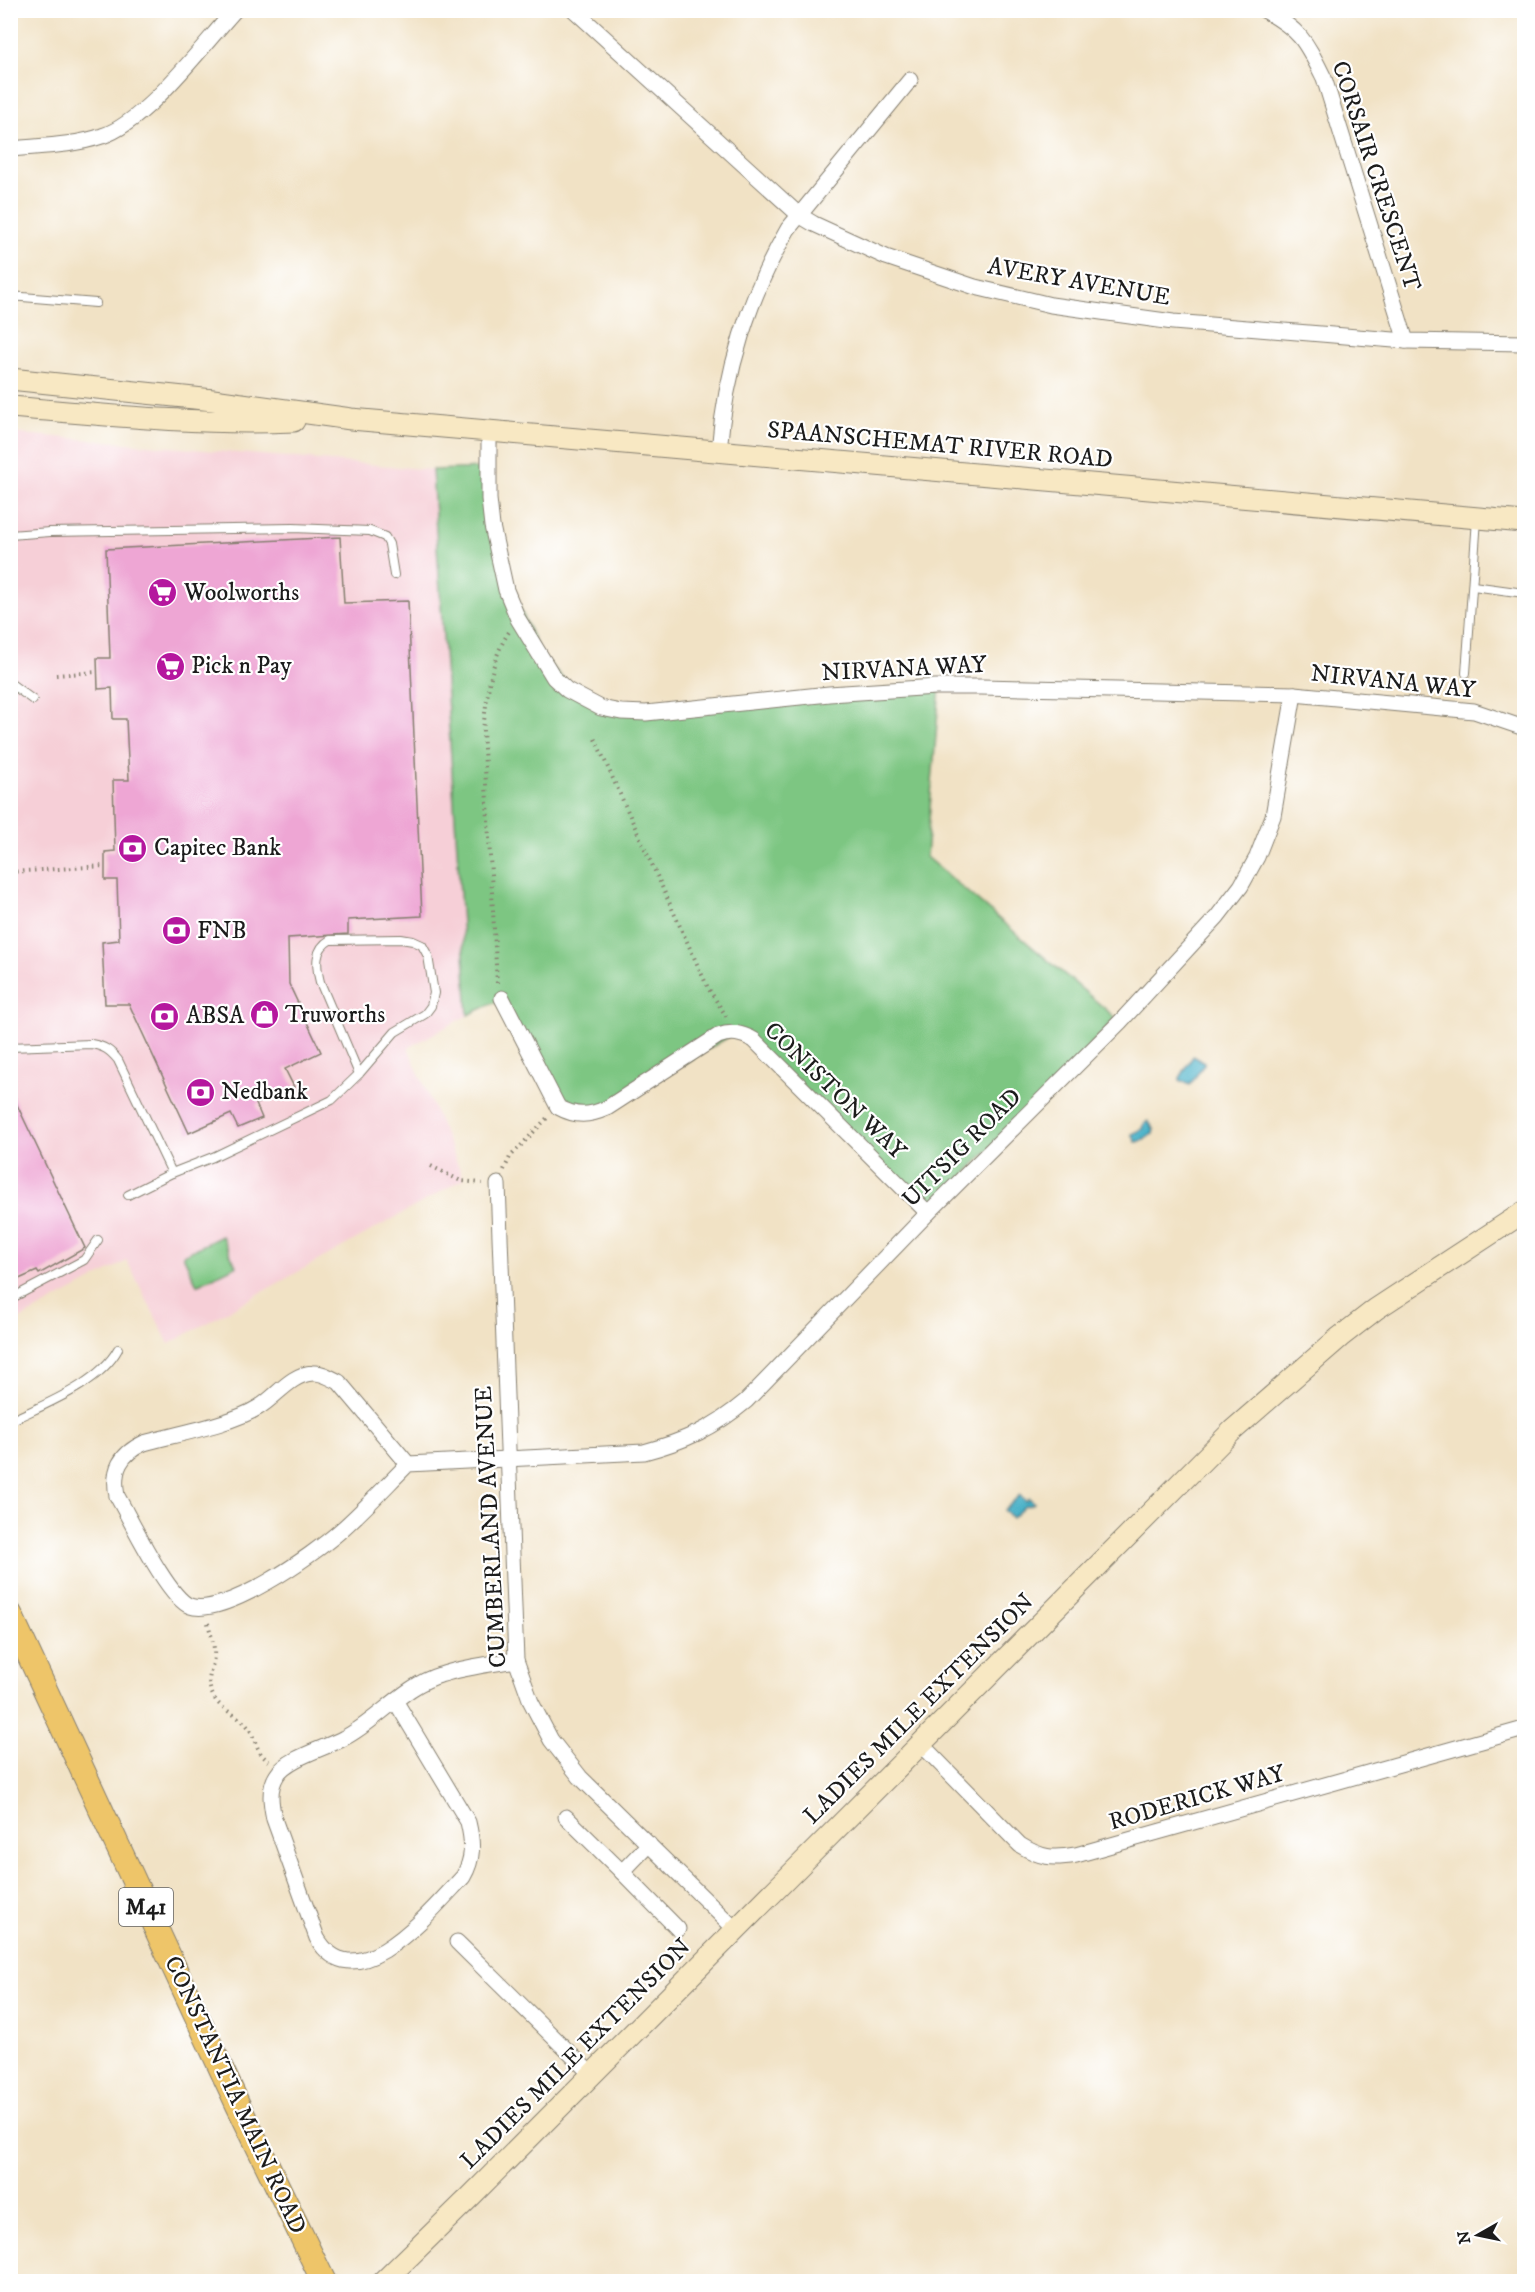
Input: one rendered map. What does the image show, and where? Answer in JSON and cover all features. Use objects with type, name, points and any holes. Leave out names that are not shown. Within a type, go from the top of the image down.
[{"type":"main road","name":"SPAANSCHEMAT RIVER ROAD","points":[[10,379],[213,400],[351,419],[1524,522]]},
{"type":"main road","name":"SPAANSCHEMAT RIVER ROAD","points":[[10,406],[220,423],[351,419]]},
{"type":"main road","name":"LADIES MILE EXTENSION","points":[[382,2282],[1232,1431],[1340,1337],[1393,1297],[1524,1212]]},
{"type":"main road","name":"CONSTANTIA MAIN ROAD","points":[[10,1614],[238,2105],[324,2282]]},
{"type":"street","points":[[10,149],[79,142],[117,131],[149,104],[235,10]]},
{"type":"street","name":"AVERY AVENUE","points":[[574,10],[799,215],[886,257],[975,287],[1051,304],[1173,322],[1406,341],[1524,343]]},
{"type":"street","name":"CORSAIR CRESCENT","points":[[1264,10],[1285,22],[1307,43],[1324,78],[1406,341]]},
{"type":"street","points":[[718,451],[727,389],[747,316],[777,249],[799,215],[910,80]]},
{"type":"street","name":"NIRVANA WAY","points":[[489,431],[489,499],[492,526],[506,590],[518,619],[549,670],[567,690],[601,708],[621,712],[668,711],[829,694],[936,687],[1294,694],[1474,711],[1524,728]]},
{"type":"street","name":"UITSIG ROAD","points":[[408,1464],[644,1452],[702,1432],[724,1419],[746,1401],[928,1213],[1120,1022],[1217,917],[1241,886],[1257,857],[1273,816],[1294,694]]},
{"type":"street","points":[[502,998],[558,1107]]},
{"type":"street","name":"CONISTON WAY","points":[[558,1107],[570,1114],[581,1116],[595,1114],[718,1036],[728,1032],[737,1032],[754,1040],[928,1213]]},
{"type":"street","name":"CUMBERLAND AVENUE","points":[[498,1184],[516,1660],[531,1702],[551,1740],[580,1777],[736,1930]]},
{"type":"street","points":[[313,1373],[327,1375],[339,1382],[408,1464],[338,1533],[317,1549],[262,1586],[209,1608],[191,1606],[180,1599],[166,1582],[117,1496],[114,1481],[118,1467],[125,1455],[144,1443],[244,1415],[260,1407],[297,1378],[313,1373]]},
{"type":"street","points":[[396,1702],[468,1822],[473,1843],[470,1864],[463,1877],[393,1946],[371,1958],[351,1961],[334,1958],[324,1951],[317,1938],[274,1819],[271,1802],[272,1786],[278,1773],[287,1764],[347,1737],[424,1681],[440,1675],[516,1660]]},
{"type":"street","name":"RODERICK WAY","points":[[920,1743],[1020,1845],[1034,1854],[1053,1859],[1076,1856],[1524,1729]]},
{"type":"street","points":[[566,1817],[678,1929]]},
{"type":"street","points":[[622,1872],[649,1844]]},
{"type":"street","points":[[457,1942],[591,2074]]},
{"type":"lane","points":[[10,296],[96,303]]},
{"type":"lane","points":[[1466,673],[1478,518]]},
{"type":"lane","points":[[10,535],[50,532],[293,528],[370,531],[385,537],[389,544],[394,575]]},
{"type":"lane","points":[[1473,586],[1524,593]]},
{"type":"lane","points":[[10,682],[33,700]]},
{"type":"lane","points":[[128,1196],[172,1173],[213,1157],[332,1100],[360,1074],[395,1032],[425,1014],[431,1006],[434,993],[428,956],[422,945],[413,941],[330,940],[324,943],[320,950],[316,969],[320,982],[360,1074]]},
{"type":"lane","points":[[10,1047],[91,1044],[110,1050],[118,1060],[172,1173]]},
{"type":"lane","points":[[10,1299],[84,1260],[98,1240]]},
{"type":"lane","points":[[10,1421],[87,1381],[106,1366],[118,1349]]},
{"type":"path","points":[[502,998],[498,989],[495,962],[483,729],[487,694],[493,671],[504,639],[518,619]]},
{"type":"path","points":[[56,675],[97,672]]},
{"type":"path","points":[[595,740],[708,988],[737,1032]]},
{"type":"path","points":[[10,872],[105,866]]},
{"type":"path","points":[[430,1166],[460,1181],[498,1184],[510,1157],[558,1107]]},
{"type":"path","points":[[209,1608],[208,1623],[214,1655],[209,1672],[210,1687],[216,1701],[239,1716],[250,1730],[257,1749],[266,1760],[287,1764]]},
{"type":"shaded area","points":[[11,433],[432,470],[468,1015],[408,1048],[464,1179],[169,1344],[127,1261],[11,1324]]},
{"type":"green space","points":[[487,468],[501,566],[541,655],[580,696],[632,711],[940,686],[926,857],[1116,1018],[928,1213],[737,1032],[607,1108],[570,1114],[502,999],[468,1015],[432,470]]},
{"type":"green space","points":[[222,1236],[236,1266],[197,1285],[183,1255]]},
{"type":"water","points":[[1193,1056],[1204,1064],[1190,1085],[1180,1078]]},
{"type":"water","points":[[1148,1121],[1154,1129],[1153,1134],[1136,1142],[1132,1134],[1143,1129],[1144,1124]]},
{"type":"water","points":[[1020,1495],[1026,1501],[1029,1498],[1034,1503],[1025,1506],[1012,1518],[1004,1510]]},
{"type":"building","points":[[340,537],[344,603],[408,601],[422,916],[348,920],[348,934],[288,938],[289,984],[321,1052],[285,1069],[294,1087],[256,1104],[262,1118],[238,1128],[231,1114],[189,1133],[129,1004],[105,1004],[102,942],[119,940],[117,880],[105,880],[105,852],[115,851],[113,780],[129,780],[126,719],[113,719],[112,688],[98,689],[97,658],[110,658],[106,549]]},
{"type":"building","points":[[10,1090],[85,1248],[39,1274],[37,1271],[10,1283]]},
{"type":"place","name":"Woolworths","points":[[163,593]]},
{"type":"place","name":"Pick n Pay","points":[[170,666]]},
{"type":"place","name":"Capitec Bank","points":[[133,848]]},
{"type":"place","name":"FNB","points":[[176,931]]},
{"type":"place","name":"Truworths","points":[[264,1015]]},
{"type":"place","name":"ABSA","points":[[165,1016]]},
{"type":"place","name":"Nedbank","points":[[200,1092]]}]
